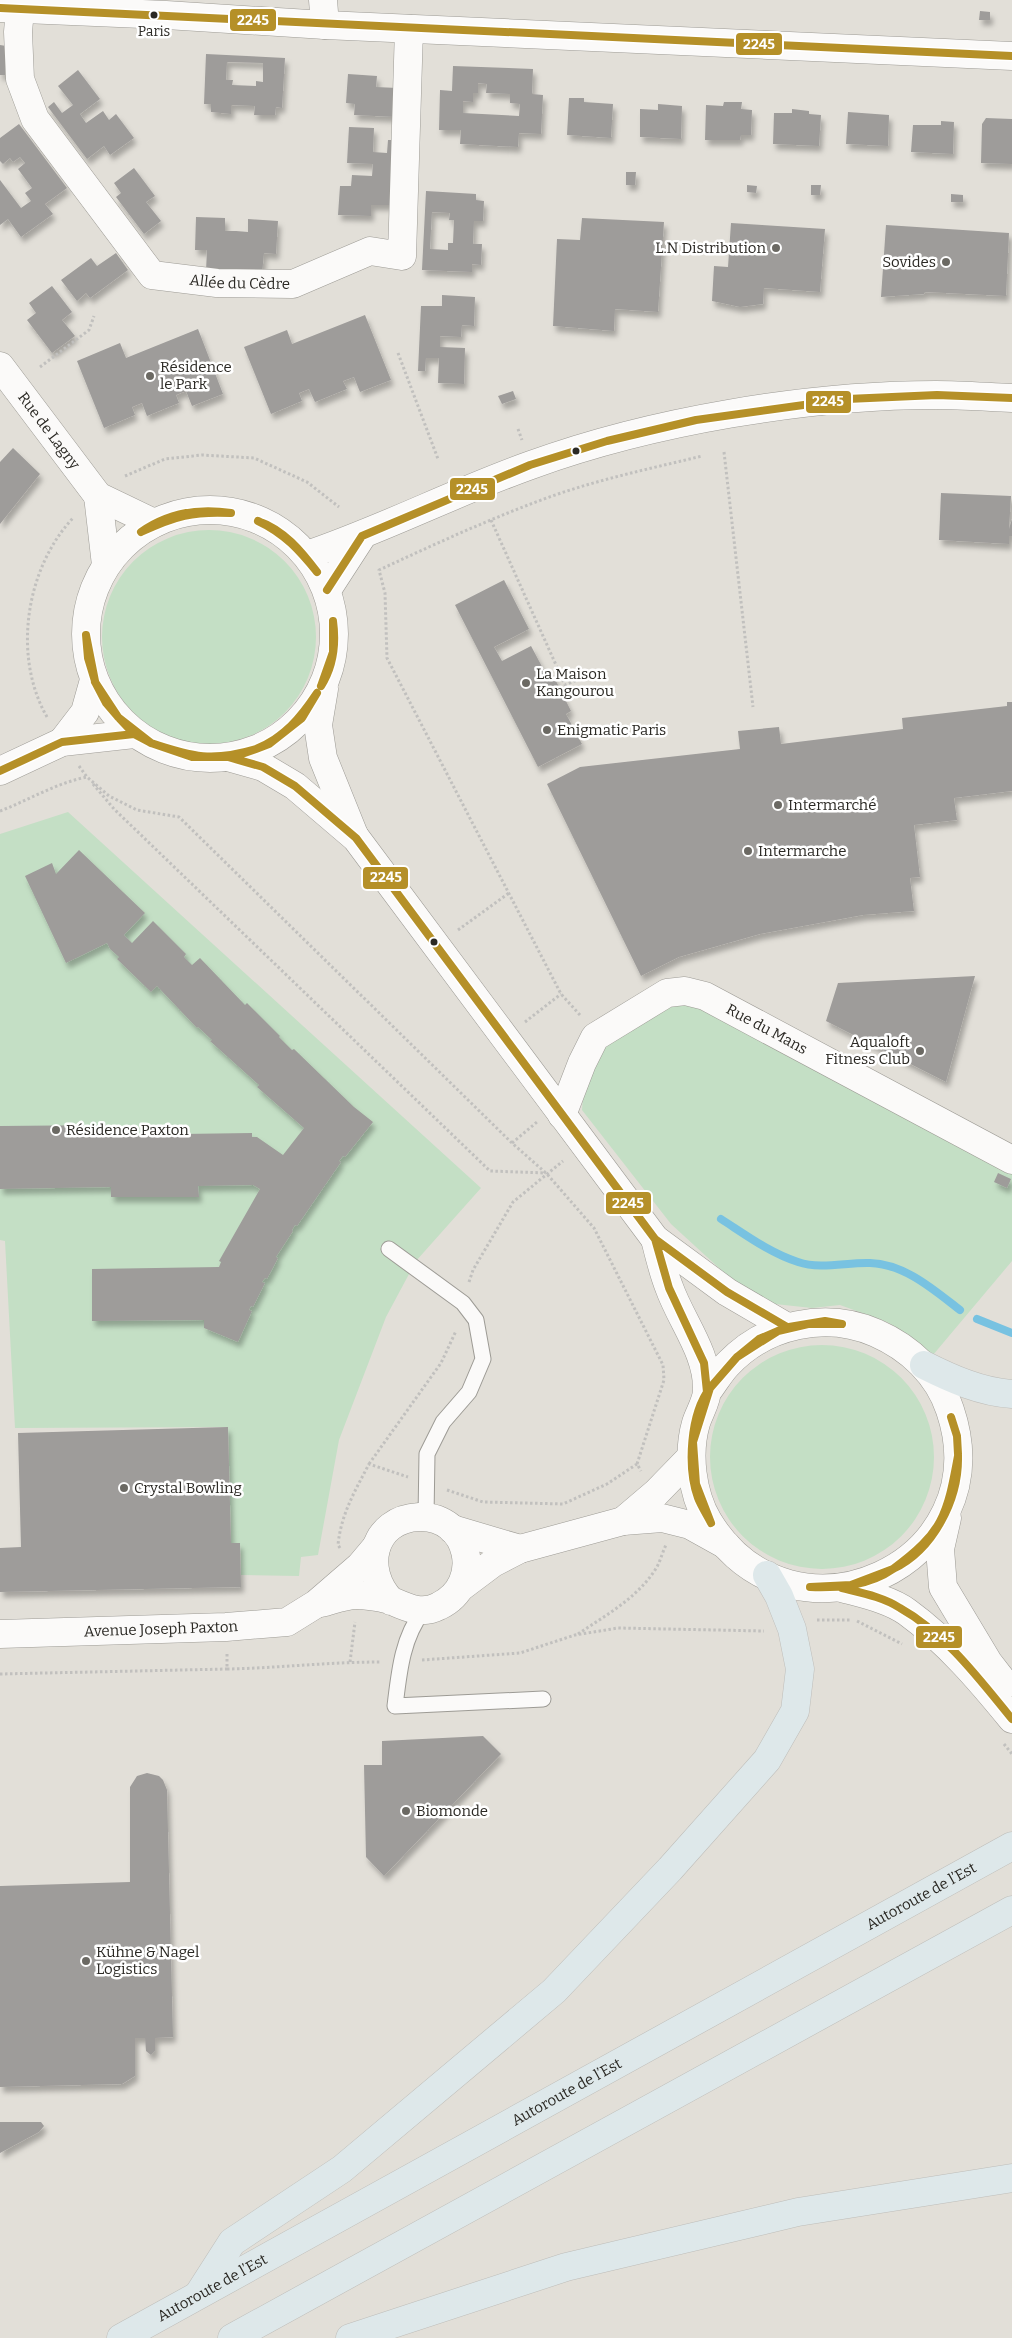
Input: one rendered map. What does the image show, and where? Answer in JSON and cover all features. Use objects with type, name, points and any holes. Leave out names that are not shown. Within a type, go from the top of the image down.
[{"type":"highway","points":[[924,1365],[949,1378],[994,1393],[1012,1394]]},
{"type":"highway","points":[[198,2295],[232,2242],[342,2169],[554,1991],[670,1869],[767,1760],[795,1711],[800,1669],[784,1630],[779,1596],[767,1575]]},
{"type":"highway","name":"Autoroute de l’Est","points":[[120,2338],[1012,1846]]},
{"type":"highway","points":[[232,2338],[1012,1910]]},
{"type":"highway","points":[[350,2338],[575,2265],[798,2212],[1012,2178]]},
{"type":"street","points":[[10,8],[119,7],[194,16],[324,13],[409,29],[1012,56]]},
{"type":"street","name":"Allée du Cèdre","points":[[10,8],[18,32],[20,79],[35,119],[152,275],[217,283],[293,284],[370,251],[402,256],[409,29]]},
{"type":"street","name":"Rue de Lagny","points":[[0,366],[98,496],[154,523]]},
{"type":"street","points":[[307,555],[362,536],[530,465],[607,441],[696,420],[847,399],[937,395],[1012,398]]},
{"type":"street","points":[[98,496],[106,565]]},
{"type":"street","points":[[326,679],[310,708],[288,732],[260,748],[228,757],[195,758],[163,750],[134,734],[110,709],[94,680],[86,651],[86,621],[93,588],[106,565],[127,541],[154,523],[194,511],[236,512],[275,528],[307,555],[327,590],[334,619],[334,650],[326,679],[318,725],[324,758],[356,838]]},
{"type":"street","points":[[327,590],[362,536]]},
{"type":"street","points":[[62,742],[84,712],[94,680]]},
{"type":"street","points":[[0,771],[62,742],[134,734]]},
{"type":"street","points":[[228,757],[263,767],[295,786],[356,838],[655,1239],[727,1292],[787,1327]]},
{"type":"street","name":"Rue du Mans","points":[[562,1116],[582,1063],[595,1037],[667,994],[685,991],[705,996],[1012,1160]]},
{"type":"street","points":[[655,1239],[669,1288],[704,1363],[708,1392]]},
{"type":"street","points":[[726,1545],[707,1519],[695,1489],[691,1457],[695,1425],[708,1392],[728,1364],[755,1342],[787,1327],[824,1322],[861,1326],[895,1341],[924,1365],[945,1395],[957,1431],[958,1468],[940,1549],[943,1587],[988,1662],[1012,1693]]},
{"type":"street","points":[[461,1587],[467,1572],[467,1556],[462,1541],[452,1529],[440,1521],[426,1517],[411,1518],[396,1523],[384,1533],[376,1547],[374,1559],[375,1576],[383,1592],[391,1601],[412,1610],[423,1611],[438,1607],[452,1598],[461,1587],[493,1563],[520,1549],[623,1521],[659,1505],[691,1457]]},
{"type":"street","points":[[659,1505],[726,1545],[750,1566],[778,1581],[809,1588],[842,1588],[876,1579],[907,1561],[932,1535],[950,1504]]},
{"type":"street","points":[[452,1529],[520,1549]]},
{"type":"street","name":"Avenue Joseph Paxton","points":[[0,1634],[226,1627],[287,1622],[316,1604],[360,1566],[376,1547]]},
{"type":"street","points":[[842,1588],[871,1596],[906,1611],[973,1671],[1006,1730]]},
{"type":"street","name":"Avenue Joseph Paxton","points":[[316,1604],[357,1595],[391,1601]]},
{"type":"lane","points":[[389,1250],[463,1303],[476,1320],[483,1359],[469,1392],[443,1422],[426,1454],[426,1517]]},
{"type":"lane","points":[[423,1611],[416,1619],[400,1662],[395,1706],[543,1699]]},
{"type":"path","points":[[40,367],[88,330],[94,316]]},
{"type":"path","points":[[398,354],[438,459]]},
{"type":"path","points":[[724,452],[753,707]]},
{"type":"path","points":[[125,476],[165,458],[202,455],[254,458],[307,482],[339,507]]},
{"type":"path","points":[[517,1016],[523,1024],[561,994],[387,658],[385,593],[379,570],[491,520],[553,496],[615,477],[702,456]]},
{"type":"path","points":[[42,707],[32,682],[28,644],[30,610],[36,581],[52,547],[72,519],[98,496]]},
{"type":"path","points":[[491,520],[564,685],[576,680]]},
{"type":"path","points":[[0,811],[33,798],[66,781],[87,776]]},
{"type":"path","points":[[87,776],[109,796],[137,810],[179,816],[505,1136],[547,1174],[594,1228],[663,1365],[664,1380],[636,1464],[659,1505],[670,1534],[656,1569],[642,1587],[623,1604],[575,1635]]},
{"type":"path","points":[[87,776],[114,809],[490,1171],[547,1174]]},
{"type":"path","points":[[453,934],[509,893]]},
{"type":"path","points":[[0,1674],[275,1668],[350,1662],[400,1662],[484,1657],[520,1653],[575,1635],[618,1628],[784,1630],[824,1618],[854,1620],[908,1647]]},
{"type":"path","points":[[226,1627],[227,1668]]},
{"type":"path","points":[[1006,1730],[1012,1754]]},
{"type":"green space","points":[[198,530],[220,530],[240,534],[260,542],[285,561],[304,586],[312,606],[316,637],[312,668],[304,688],[285,713],[260,732],[240,740],[220,744],[198,744],[178,740],[158,732],[141,720],[126,705],[114,688],[106,668],[102,648],[102,626],[106,606],[114,586],[126,569],[141,554],[158,542],[178,534]]},
{"type":"green space","points":[[68,812],[481,1188],[416,1261],[386,1317],[339,1440],[318,1555],[301,1557],[299,1576],[241,1575],[240,1543],[231,1543],[228,1427],[15,1428],[5,1241],[0,1240],[0,834]]},
{"type":"green space","points":[[683,997],[1012,1166],[1012,1261],[933,1355],[907,1334],[887,1322],[840,1305],[812,1308],[775,1304],[743,1290],[671,1224],[582,1110],[583,1096],[606,1040]]},
{"type":"green space","points":[[811,1345],[833,1345],[865,1353],[875,1358],[893,1370],[909,1386],[926,1414],[932,1435],[934,1457],[932,1479],[926,1500],[909,1528],[893,1544],[865,1561],[833,1569],[811,1569],[779,1561],[769,1556],[751,1544],[735,1528],[718,1500],[710,1468],[710,1446],[718,1414],[723,1404],[735,1386],[751,1370],[779,1353]]},
{"type":"building","points":[[980,11],[990,12],[990,20],[979,20]]},
{"type":"building","points":[[0,45],[6,46],[5,75],[0,75]]},
{"type":"building","points":[[206,54],[285,58],[282,108],[276,107],[275,115],[254,115],[255,106],[231,105],[231,114],[211,112],[211,104],[204,104]],"holes":[[[227,62],[263,63],[263,82],[256,81],[256,86],[232,85],[233,80],[226,80]]]},
{"type":"building","points":[[453,66],[533,69],[532,94],[543,95],[541,134],[519,133],[518,147],[460,144],[461,130],[439,130],[440,90],[452,91]],"holes":[[[478,83],[487,84],[486,93],[510,94],[510,103],[520,104],[519,116],[463,113],[463,101],[473,102],[473,93],[478,93]]]},
{"type":"building","points":[[78,70],[100,99],[80,114],[86,123],[103,111],[109,120],[116,114],[134,138],[110,155],[104,146],[87,159],[48,107],[54,102],[62,113],[73,105],[58,86]]},
{"type":"building","points":[[348,74],[377,76],[376,87],[397,88],[396,117],[354,115],[355,104],[346,103]]},
{"type":"building","points":[[569,98],[584,98],[584,102],[613,104],[611,138],[567,135]]},
{"type":"building","points":[[724,102],[742,102],[741,109],[752,110],[751,135],[741,135],[740,140],[705,140],[706,105],[723,106]]},
{"type":"building","points":[[658,104],[682,106],[681,139],[640,137],[640,109],[658,110]]},
{"type":"building","points":[[792,109],[821,115],[819,146],[773,144],[774,113],[792,113]]},
{"type":"building","points":[[848,112],[889,115],[888,146],[846,144]]},
{"type":"building","points":[[986,118],[1012,119],[1012,164],[981,163],[982,124]]},
{"type":"building","points":[[941,121],[954,122],[953,154],[911,152],[913,125],[941,125]]},
{"type":"building","points":[[19,124],[67,188],[45,204],[53,214],[21,237],[8,219],[0,225],[0,180],[21,208],[31,201],[25,193],[32,188],[18,169],[25,163],[20,157],[13,162],[10,158],[3,164],[0,161],[0,138]]},
{"type":"building","points":[[349,127],[374,128],[373,152],[387,153],[388,140],[395,140],[392,205],[371,205],[371,216],[338,215],[340,186],[351,186],[352,175],[372,176],[373,164],[347,163]]},
{"type":"building","points":[[134,168],[155,196],[146,202],[161,221],[144,234],[116,197],[121,193],[114,183]]},
{"type":"building","points":[[626,172],[636,172],[635,185],[626,185]]},
{"type":"building","points":[[747,185],[757,186],[756,193],[747,192]]},
{"type":"building","points":[[811,185],[821,185],[820,195],[811,195]]},
{"type":"building","points":[[426,191],[476,194],[476,200],[484,201],[483,221],[474,221],[473,244],[482,244],[481,265],[472,264],[472,272],[422,270]],"holes":[[[432,212],[450,213],[449,220],[454,220],[453,243],[448,243],[448,250],[430,249]]]},
{"type":"building","points":[[951,194],[963,195],[963,202],[951,202]]},
{"type":"building","points":[[196,217],[225,218],[225,231],[248,232],[248,219],[278,221],[276,254],[264,253],[262,274],[206,271],[207,250],[195,250]]},
{"type":"building","points":[[582,218],[664,222],[658,312],[615,309],[614,331],[553,326],[557,239],[580,240]]},
{"type":"building","name":"L.N Distribution","points":[[731,223],[825,229],[820,292],[764,288],[763,304],[740,307],[712,301],[714,266],[728,267]]},
{"type":"building","name":"Sovides","points":[[886,225],[1009,233],[1006,296],[925,292],[924,294],[881,297]]},
{"type":"building","points":[[116,253],[128,270],[90,298],[86,293],[77,301],[61,280],[91,258],[97,266]]},
{"type":"building","points":[[52,286],[72,312],[62,320],[75,336],[52,353],[27,320],[36,313],[29,303]]},
{"type":"building","points":[[442,295],[475,297],[474,326],[462,325],[461,337],[440,336],[440,347],[465,348],[464,384],[438,383],[439,358],[426,358],[425,371],[418,371],[421,306],[442,306]]},
{"type":"building","points":[[365,315],[391,380],[360,392],[354,377],[343,381],[347,389],[315,402],[309,389],[299,393],[302,401],[271,414],[244,347],[287,330],[292,344]]},
{"type":"building","name":"Résidence le Park","points":[[198,329],[223,394],[192,406],[186,391],[176,395],[179,403],[147,416],[142,403],[132,407],[135,415],[104,428],[77,361],[120,343],[126,358]]},
{"type":"building","points":[[513,391],[516,399],[502,404],[498,396]]},
{"type":"building","points":[[13,448],[40,474],[0,524],[0,462]]},
{"type":"building","points":[[941,493],[1011,496],[1009,529],[1012,519],[1012,536],[1009,536],[1009,544],[939,540]]},
{"type":"building","points":[[504,580],[529,629],[494,647],[502,661],[531,646],[547,676],[552,673],[571,711],[566,714],[582,744],[538,767],[455,605]]},
{"type":"building","name":"Intermarche","points":[[1007,702],[1012,702],[1012,791],[954,798],[957,820],[914,825],[920,877],[910,878],[914,911],[863,915],[760,934],[679,957],[641,976],[547,784],[580,767],[740,749],[738,731],[779,727],[781,744],[903,729],[902,718],[1007,706]]},
{"type":"building","name":"Résidence Paxton","points":[[79,850],[145,913],[124,935],[132,943],[153,921],[186,954],[184,957],[192,965],[200,958],[292,1050],[294,1049],[354,1107],[373,1122],[345,1157],[343,1156],[339,1161],[341,1162],[297,1226],[295,1225],[276,1257],[278,1258],[267,1279],[265,1278],[262,1282],[265,1283],[253,1307],[251,1306],[249,1310],[252,1311],[238,1342],[204,1328],[204,1320],[92,1321],[92,1269],[219,1267],[221,1262],[219,1261],[260,1189],[253,1185],[198,1186],[199,1197],[111,1197],[111,1187],[0,1189],[0,1126],[112,1125],[111,1135],[252,1133],[252,1137],[257,1137],[283,1155],[304,1128],[257,1087],[259,1085],[210,1041],[212,1040],[197,1028],[157,986],[151,992],[117,959],[119,957],[110,949],[107,943],[66,963],[25,876],[52,863],[56,874]]},
{"type":"building","name":"Aqualoft Fitness Club","points":[[975,976],[946,1082],[826,1021],[838,983]]},
{"type":"building","points":[[998,1173],[1011,1179],[1007,1188],[994,1182]]},
{"type":"building","name":"Crystal Bowling","points":[[228,1427],[231,1543],[240,1543],[241,1587],[0,1592],[0,1548],[21,1547],[18,1433]]},
{"type":"building","name":"Biomonde","points":[[483,1736],[501,1754],[384,1876],[366,1857],[364,1765],[382,1765],[382,1741]]},
{"type":"building","name":"Kühne & Nagel Logistics","points":[[147,1773],[159,1776],[167,1790],[173,2037],[155,2038],[155,2051],[151,2055],[146,2051],[145,2038],[135,2038],[135,2076],[122,2084],[0,2087],[0,1886],[130,1882],[130,1787],[137,1776]]},
{"type":"building","points":[[0,2122],[41,2122],[44,2126],[39,2132],[0,2153]]},
{"type":"waterway","points":[[721,1219],[768,1249],[798,1262],[825,1266],[870,1263],[883,1264],[895,1268],[918,1279],[960,1310]]},
{"type":"waterway","points":[[977,1319],[1012,1333]]},
{"type":"transit line","name":"2245","points":[[0,8],[1012,56]]},
{"type":"transit line","name":"2245","points":[[327,590],[362,536],[530,465],[607,441],[696,420],[847,399],[937,395],[1012,398]]},
{"type":"transit line","name":"2245","points":[[141,532],[173,516],[207,511],[231,513]]},
{"type":"transit line","name":"2245","points":[[141,532],[174,518],[206,513],[231,513]]},
{"type":"transit line","name":"2245","points":[[258,521],[284,536],[298,549],[317,572]]},
{"type":"transit line","name":"2245","points":[[258,521],[276,531],[291,543],[317,572]]},
{"type":"transit line","name":"2245","points":[[321,686],[333,652],[333,621]]},
{"type":"transit line","name":"2245","points":[[321,686],[333,655],[333,621]]},
{"type":"transit line","name":"2245","points":[[86,635],[95,681]]},
{"type":"transit line","name":"2245","points":[[86,635],[88,658],[95,681]]},
{"type":"transit line","name":"2245","points":[[95,682],[118,717]]},
{"type":"transit line","name":"2245","points":[[95,682],[106,703],[118,717]]},
{"type":"transit line","name":"2245","points":[[256,749],[275,739],[291,726],[317,693]]},
{"type":"transit line","name":"2245","points":[[256,749],[269,744],[302,718],[317,693]]},
{"type":"transit line","name":"2245","points":[[119,718],[151,743]]},
{"type":"transit line","name":"2245","points":[[119,718],[134,734],[151,743]]},
{"type":"transit line","name":"2245","points":[[0,771],[62,742],[134,734]]},
{"type":"transit line","name":"2245","points":[[151,743],[179,752],[215,757],[256,749]]},
{"type":"transit line","name":"2245","points":[[151,743],[192,757],[233,757],[256,749]]},
{"type":"transit line","name":"2245","points":[[228,757],[263,767],[295,786],[356,838],[655,1239],[727,1292],[787,1327]]},
{"type":"transit line","name":"2245","points":[[655,1239],[669,1288],[704,1363],[707,1392]]},
{"type":"transit line","name":"2245","points":[[778,1331],[783,1328],[825,1321],[842,1324]]},
{"type":"transit line","name":"2245","points":[[778,1331],[808,1324],[842,1324]]},
{"type":"transit line","name":"2245","points":[[737,1357],[759,1339],[778,1331]]},
{"type":"transit line","name":"2245","points":[[737,1357],[778,1331]]},
{"type":"transit line","name":"2245","points":[[710,1388],[737,1357]]},
{"type":"transit line","name":"2245","points":[[710,1388],[737,1357]]},
{"type":"transit line","name":"2245","points":[[710,1388],[693,1442],[696,1484],[711,1523]]},
{"type":"transit line","name":"2245","points":[[710,1388],[698,1412],[692,1441],[692,1471],[698,1498],[711,1523]]},
{"type":"transit line","name":"2245","points":[[951,1417],[957,1436],[958,1454]]},
{"type":"transit line","name":"2245","points":[[893,1569],[923,1544],[933,1533],[940,1521],[950,1494],[958,1456]]},
{"type":"transit line","name":"2245","points":[[893,1569],[920,1550],[941,1522],[954,1490],[958,1456]]},
{"type":"transit line","name":"2245","points":[[810,1587],[853,1585],[874,1579],[893,1569]]},
{"type":"transit line","name":"2245","points":[[810,1587],[851,1585],[893,1569]]},
{"type":"transit line","name":"2245","points":[[842,1588],[887,1601],[932,1630],[961,1658],[1012,1719]]},
{"type":"place","name":"Paris","points":[[154,15]]},
{"type":"place","name":"L.N Distribution","points":[[776,248]]},
{"type":"place","name":"Sovides","points":[[946,262]]},
{"type":"place","name":"Résidence le Park","points":[[150,376]]},
{"type":"place","name":"La Maison Kangourou","points":[[526,683]]},
{"type":"place","name":"Enigmatic Paris","points":[[547,730]]},
{"type":"place","name":"Intermarché","points":[[778,805]]},
{"type":"place","name":"Intermarche","points":[[748,851]]},
{"type":"place","name":"Aqualoft Fitness Club","points":[[920,1051]]},
{"type":"place","name":"Résidence Paxton","points":[[56,1130]]},
{"type":"place","name":"Crystal Bowling","points":[[124,1488]]},
{"type":"place","name":"Biomonde","points":[[406,1811]]},
{"type":"place","name":"Kühne & Nagel Logistics","points":[[86,1961]]}]
